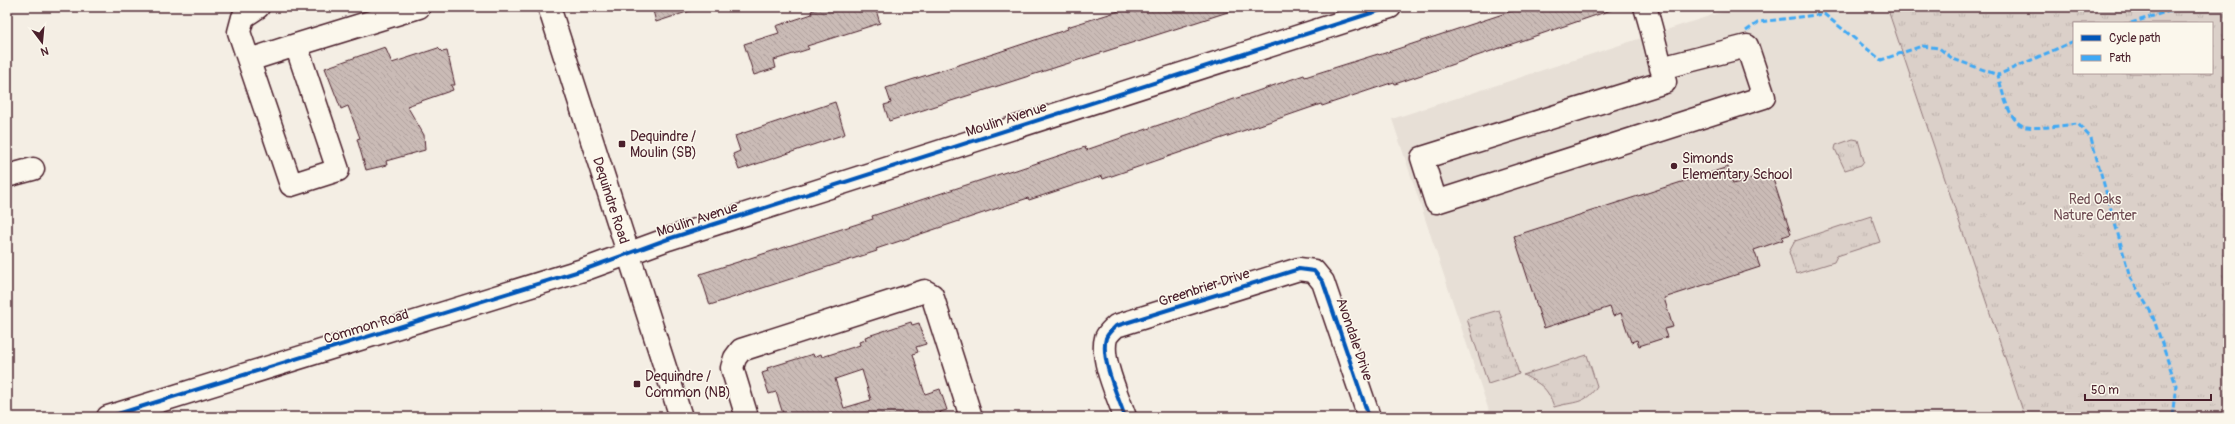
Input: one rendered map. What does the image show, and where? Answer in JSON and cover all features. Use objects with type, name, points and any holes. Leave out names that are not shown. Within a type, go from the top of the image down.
[{"type":"street","points":[[258,7],[243,17],[239,32],[291,185],[338,170],[296,45]]},
{"type":"street","points":[[248,60],[419,7]]},
{"type":"street","name":"Dequindre Road","points":[[549,7],[681,417]]},
{"type":"street","name":"Moulin Avenue","points":[[628,252],[1390,7]]},
{"type":"street","points":[[1645,7],[1653,32],[1661,68],[1665,82],[1422,158],[1436,202],[1764,97],[1747,46],[1661,68]]},
{"type":"street","points":[[7,176],[33,169]]},
{"type":"street","name":"Common Road","points":[[108,417],[586,269],[628,252]]},
{"type":"street","name":"Greenbrier Drive","points":[[1125,417],[1106,362],[1104,350],[1106,337],[1116,326],[1288,271],[1299,269],[1314,271]]},
{"type":"street","name":"Avondale Drive","points":[[1314,271],[1323,282],[1370,417]]},
{"type":"street","points":[[747,417],[732,368],[734,358],[741,350],[925,291],[932,295],[970,417]]},
{"type":"shaded area","name":"Simonds Elementary School","points":[[1737,7],[1887,7],[2025,417],[1491,417],[1392,119]]},
{"type":"green space","name":"Red Oaks Nature Center","points":[[1887,7],[2228,7],[2228,417],[2025,417]]},
{"type":"green space","points":[[1853,139],[1858,140],[1864,161],[1861,165],[1845,170],[1835,149],[1836,145]]},
{"type":"green space","points":[[1871,216],[1880,242],[1837,256],[1834,262],[1796,274],[1789,252],[1795,241]]},
{"type":"green space","points":[[1499,310],[1519,374],[1488,384],[1467,319]]},
{"type":"green space","points":[[1587,355],[1597,386],[1593,392],[1579,401],[1554,407],[1549,395],[1543,387],[1523,375]]},
{"type":"building","points":[[652,7],[692,7],[693,10],[656,22]]},
{"type":"building","points":[[822,7],[875,7],[880,23],[807,46],[809,49],[774,60],[776,68],[754,75],[744,44],[779,33],[776,26],[812,14],[811,11]]},
{"type":"building","points":[[1132,7],[1234,7],[1234,10],[889,121],[884,105],[891,103],[886,88],[1068,29],[1067,27]]},
{"type":"building","points":[[1524,7],[1613,7],[1614,9],[1395,84],[1394,82],[1322,106],[1321,104],[1103,179],[1102,176],[1029,200],[1028,198],[876,249],[877,251],[710,305],[700,274],[873,219],[872,216],[1012,170],[1013,171],[1085,147],[1086,150],[1304,75],[1305,77],[1378,54],[1379,55]]},
{"type":"building","points":[[385,47],[392,63],[438,48],[442,52],[447,51],[455,85],[451,85],[453,90],[407,106],[424,135],[425,150],[386,161],[387,165],[366,170],[357,139],[360,138],[348,106],[341,109],[325,68]]},
{"type":"building","points":[[835,102],[845,134],[739,170],[733,154],[740,151],[735,136]]},
{"type":"building","points":[[1728,167],[1733,184],[1764,174],[1765,178],[1772,176],[1791,234],[1782,237],[1783,240],[1754,250],[1760,267],[1664,298],[1673,327],[1664,329],[1667,337],[1639,346],[1637,340],[1631,342],[1621,313],[1613,316],[1610,307],[1544,328],[1514,236]]},
{"type":"building","points":[[911,322],[912,325],[919,323],[926,344],[916,347],[918,352],[913,354],[925,394],[940,389],[947,410],[940,412],[942,417],[784,417],[776,392],[769,394],[762,373],[768,371],[767,368],[813,354],[814,357],[821,354],[822,357],[860,345],[859,342],[866,340],[865,337]],"holes":[[[862,370],[871,400],[844,408],[835,379]]]},
{"type":"marked path","points":[[2134,22],[2182,7]]},
{"type":"marked path","points":[[1746,31],[1759,22],[1824,14],[1881,60],[1922,46],[1939,48],[1953,59],[1998,75]]},
{"type":"marked path","points":[[2073,41],[1998,75],[2004,98],[2011,114],[2021,125],[2039,128],[2078,124],[2091,138],[2130,277],[2152,314],[2176,385],[2172,417]]},
{"type":"cycle path","points":[[108,417],[586,269],[668,239],[1390,7]]},
{"type":"cycle path","points":[[1125,417],[1105,356],[1106,338],[1116,326],[1299,269],[1314,271],[1323,282],[1369,417]]},
{"type":"place","name":"Dequindre / Moulin (SB)","points":[[622,144]]},
{"type":"place","name":"Simonds Elementary School","points":[[1674,166]]},
{"type":"place","name":"Dequindre / Common (NB)","points":[[637,384]]}]
